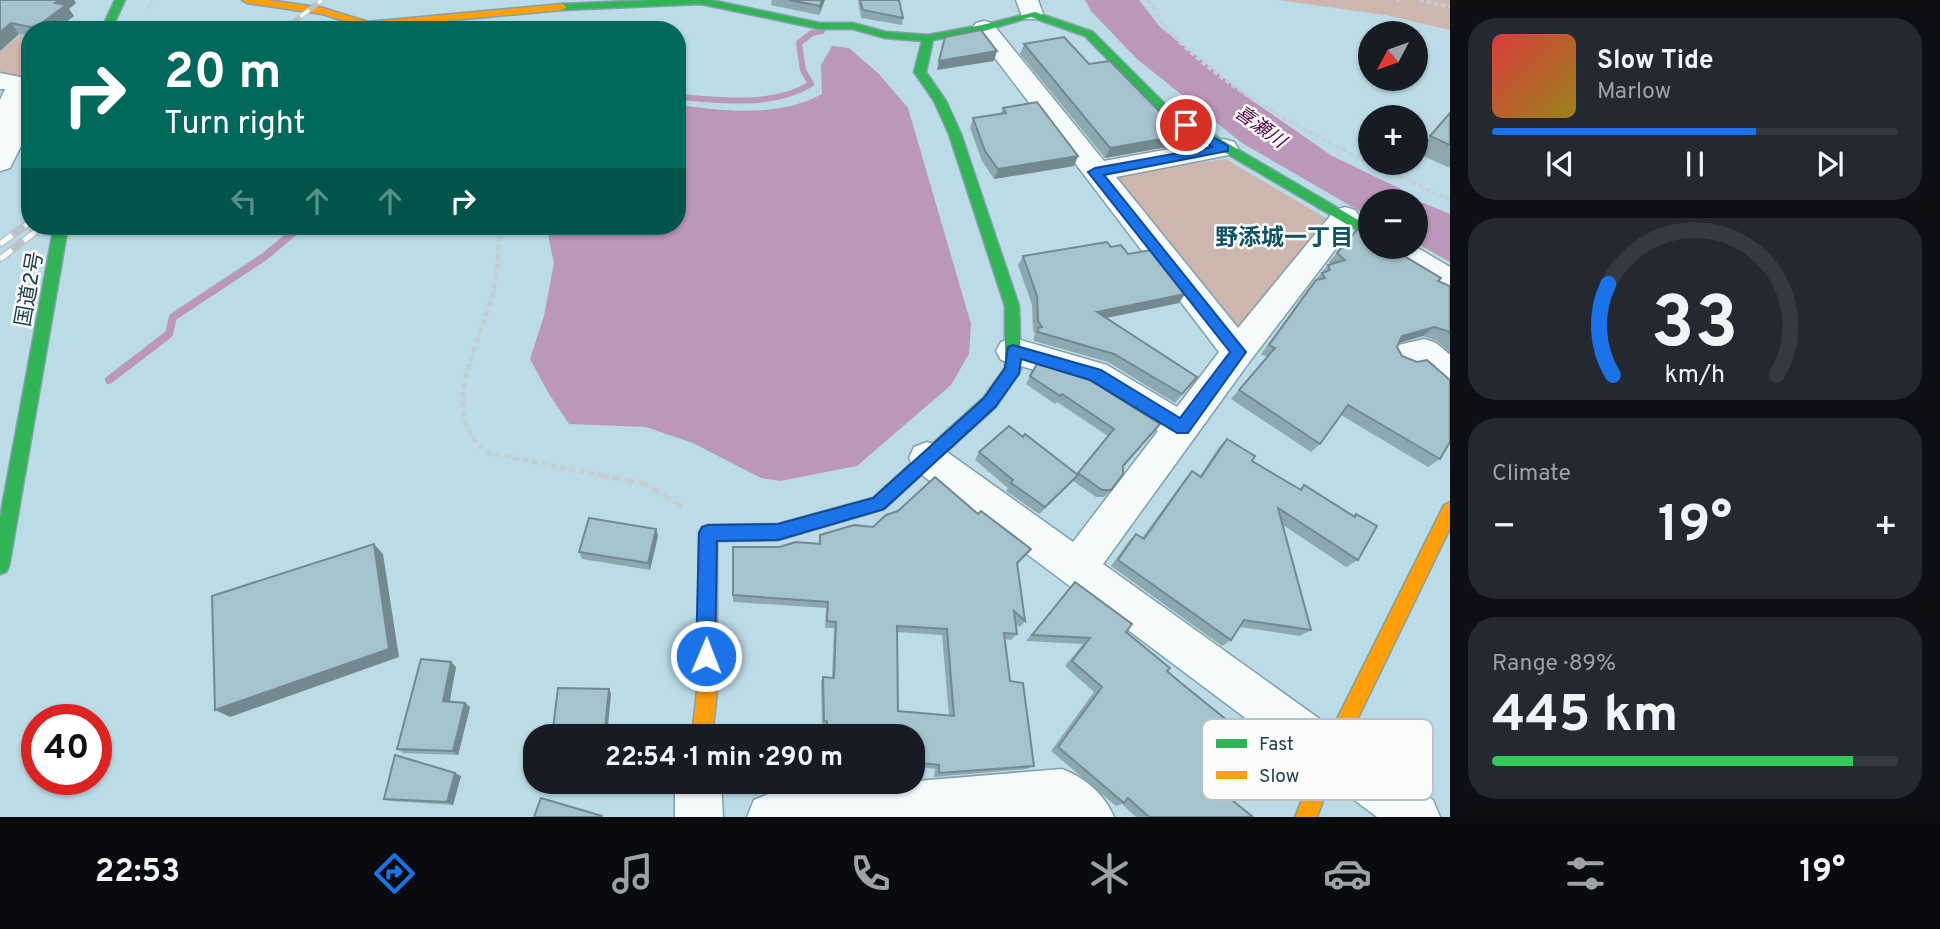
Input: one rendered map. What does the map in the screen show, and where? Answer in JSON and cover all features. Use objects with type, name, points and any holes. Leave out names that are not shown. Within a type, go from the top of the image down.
[{"type":"main road","points":[[110,21],[120,0]]},
{"type":"main road","points":[[247,0],[312,7],[358,21]]},
{"type":"main road","points":[[404,21],[525,8],[666,0],[701,1],[820,26],[853,26],[885,35],[928,38],[984,28],[1029,7],[1089,34],[1167,113],[1358,225]]},
{"type":"main road","points":[[703,724],[707,690],[708,533],[778,532],[878,504],[990,402],[1013,369],[1012,306],[956,134],[940,101],[920,72],[928,38]]},
{"type":"main road","name":"国道2号","points":[[0,566],[60,235]]},
{"type":"main road","points":[[1347,719],[1450,510]]},
{"type":"main road","points":[[1306,817],[1312,800]]},
{"type":"street","points":[[984,28],[1238,352]]},
{"type":"street","points":[[0,81],[20,83],[0,130]]},
{"type":"street","points":[[0,162],[21,120]]},
{"type":"street","points":[[1095,172],[1224,148]]},
{"type":"street","points":[[1076,569],[1238,352],[1345,217]]},
{"type":"street","points":[[1413,259],[1450,282]]},
{"type":"street","points":[[1013,351],[1095,375],[1182,428]]},
{"type":"street","points":[[1406,355],[1424,352],[1450,376]]},
{"type":"street","points":[[927,458],[1282,719]]},
{"type":"street","points":[[771,817],[1062,792],[1090,817]]},
{"type":"street","points":[[698,794],[699,817]]},
{"type":"street","points":[[1393,800],[1416,817]]},
{"type":"path","points":[[1148,0],[1168,30],[1213,68],[1296,122],[1358,156]]},
{"type":"path","points":[[1419,0],[1450,7]]},
{"type":"path","points":[[1396,175],[1450,200]]},
{"type":"path","points":[[500,235],[493,293],[464,384],[461,413],[473,442],[489,453],[645,484],[679,503],[708,533]]},
{"type":"shaded area","points":[[1278,0],[1450,0],[1450,30],[1428,25],[1428,21],[1411,21]]},
{"type":"shaded area","points":[[21,35],[21,82],[0,79],[0,51]]},
{"type":"shaded area","points":[[1226,159],[1327,219],[1241,328],[1225,325],[1118,184],[1119,172]]},
{"type":"water","points":[[1085,0],[1121,0],[1147,35],[1239,110],[1317,166],[1363,189],[1358,189],[1358,210],[1242,143],[1137,59],[1091,11]]},
{"type":"water","points":[[832,46],[849,48],[878,73],[908,108],[971,324],[969,354],[951,385],[857,466],[780,481],[761,478],[693,443],[646,427],[569,424],[530,359],[544,316],[554,263],[548,235],[686,235],[686,106],[751,111],[805,102],[822,94],[821,65]]},
{"type":"water","points":[[1428,222],[1450,233],[1450,262],[1428,250]]},
{"type":"building","points":[[0,0],[59,0],[55,3],[66,5],[44,21],[21,21],[21,25],[11,23],[0,32]]},
{"type":"building","points":[[789,0],[822,0],[820,6]]},
{"type":"building","points":[[860,0],[899,0],[903,18],[863,10]]},
{"type":"building","points":[[981,30],[997,51],[939,61],[945,37]]},
{"type":"building","points":[[1064,37],[1089,64],[1110,61],[1159,111],[1180,123],[1190,134],[1110,148],[1024,44]]},
{"type":"building","points":[[1037,102],[1078,156],[998,169],[985,151],[973,118],[1006,113],[1003,108]]},
{"type":"building","points":[[1450,113],[1450,145],[1430,136]]},
{"type":"building","points":[[1358,229],[1358,259],[1409,259],[1441,278],[1438,281],[1450,286],[1450,334],[1434,327],[1402,336],[1397,347],[1402,356],[1417,362],[1427,360],[1450,380],[1450,442],[1440,459],[1348,405],[1320,444],[1239,390],[1275,348],[1269,345],[1316,280],[1325,278],[1322,273],[1330,270],[1328,265],[1345,260],[1337,253]]},
{"type":"building","points":[[1107,242],[1111,247],[1121,245],[1128,254],[1151,250],[1185,294],[1097,312],[1197,377],[1182,394],[1114,354],[1038,332],[1038,328],[1042,327],[1038,321],[1037,296],[1023,256]]},
{"type":"building","points":[[1037,364],[1088,379],[1160,424],[1123,466],[1123,474],[1111,490],[1102,490],[1078,473],[1114,429],[1030,376]]},
{"type":"building","points":[[1009,426],[1023,437],[1025,434],[1078,475],[1045,507],[1011,483],[1013,480],[979,452]]},
{"type":"building","points":[[1227,439],[1255,456],[1252,461],[1301,490],[1304,485],[1355,517],[1356,514],[1377,526],[1358,560],[1278,508],[1311,630],[1244,620],[1231,640],[1118,560],[1136,534],[1144,539],[1192,471],[1201,477]]},
{"type":"building","points":[[935,477],[978,514],[981,511],[1031,549],[1017,563],[1025,621],[1014,611],[1017,634],[1004,633],[1010,681],[1023,683],[1034,766],[939,773],[939,765],[925,763],[925,724],[827,724],[827,721],[824,721],[823,677],[834,678],[836,622],[827,621],[828,602],[733,595],[733,547],[779,547],[796,542],[820,544],[820,535],[854,525],[873,527],[886,515],[898,511]],"holes":[[[897,626],[947,629],[954,716],[898,711]]]},
{"type":"building","points":[[589,518],[656,529],[648,563],[579,552]]},
{"type":"building","points":[[374,544],[389,649],[215,710],[212,596]]},
{"type":"building","points":[[1075,582],[1132,624],[1126,632],[1170,668],[1167,671],[1226,719],[1202,719],[1202,800],[1232,800],[1253,817],[1149,817],[1128,798],[1124,803],[1058,747],[1102,687],[1072,661],[1090,638],[1032,635]]},
{"type":"building","points":[[421,659],[451,662],[443,701],[465,703],[453,751],[397,749]]},
{"type":"building","points":[[558,688],[609,689],[605,724],[554,724]]},
{"type":"building","points":[[395,755],[455,773],[447,802],[384,799]]},
{"type":"building","points":[[541,798],[602,816],[602,817],[534,817]]},
{"type":"waterway","name":"喜瀬川","points":[[1121,0],[1147,35],[1239,110],[1317,166],[1363,189]]},
{"type":"waterway","points":[[686,98],[746,101],[796,92],[811,84],[803,70],[799,43],[812,33],[822,31]]},
{"type":"waterway","name":"喜瀬川","points":[[1428,222],[1450,233]]},
{"type":"waterway","points":[[109,380],[169,334],[173,317],[264,257],[290,235]]},
{"type":"railway","points":[[295,21],[322,0]]},
{"type":"railway","points":[[0,244],[21,229]]},
{"type":"railway","points":[[0,259],[31,235]]},
{"type":"traffic: fast","points":[[110,21],[120,0]]},
{"type":"traffic: fast","points":[[562,7],[701,1],[820,26],[853,26],[885,35],[928,38],[984,28],[1031,14],[1089,34],[1167,113],[1358,226]]},
{"type":"traffic: fast","points":[[928,38],[920,72],[940,101],[955,134],[1012,306],[1013,369],[990,402],[948,440]]},
{"type":"traffic: fast","points":[[0,566],[59,235]]},
{"type":"traffic: slow","points":[[247,0],[323,11],[354,21]]},
{"type":"traffic: slow","points":[[410,21],[562,7]]},
{"type":"traffic: slow","points":[[703,724],[707,690],[708,533],[778,532],[878,504],[948,440]]},
{"type":"traffic: slow","points":[[1347,719],[1450,510]]},
{"type":"traffic: slow","points":[[1306,817],[1312,800]]},
{"type":"district","name":"野添城一丁目","points":[[1284,237]]},
{"type":"route","points":[[706,656],[708,533],[778,532],[878,504],[990,402],[1013,369],[1013,351],[1095,375],[1182,428],[1238,352],[1212,323],[1095,172],[1224,148],[1186,125]]}]
